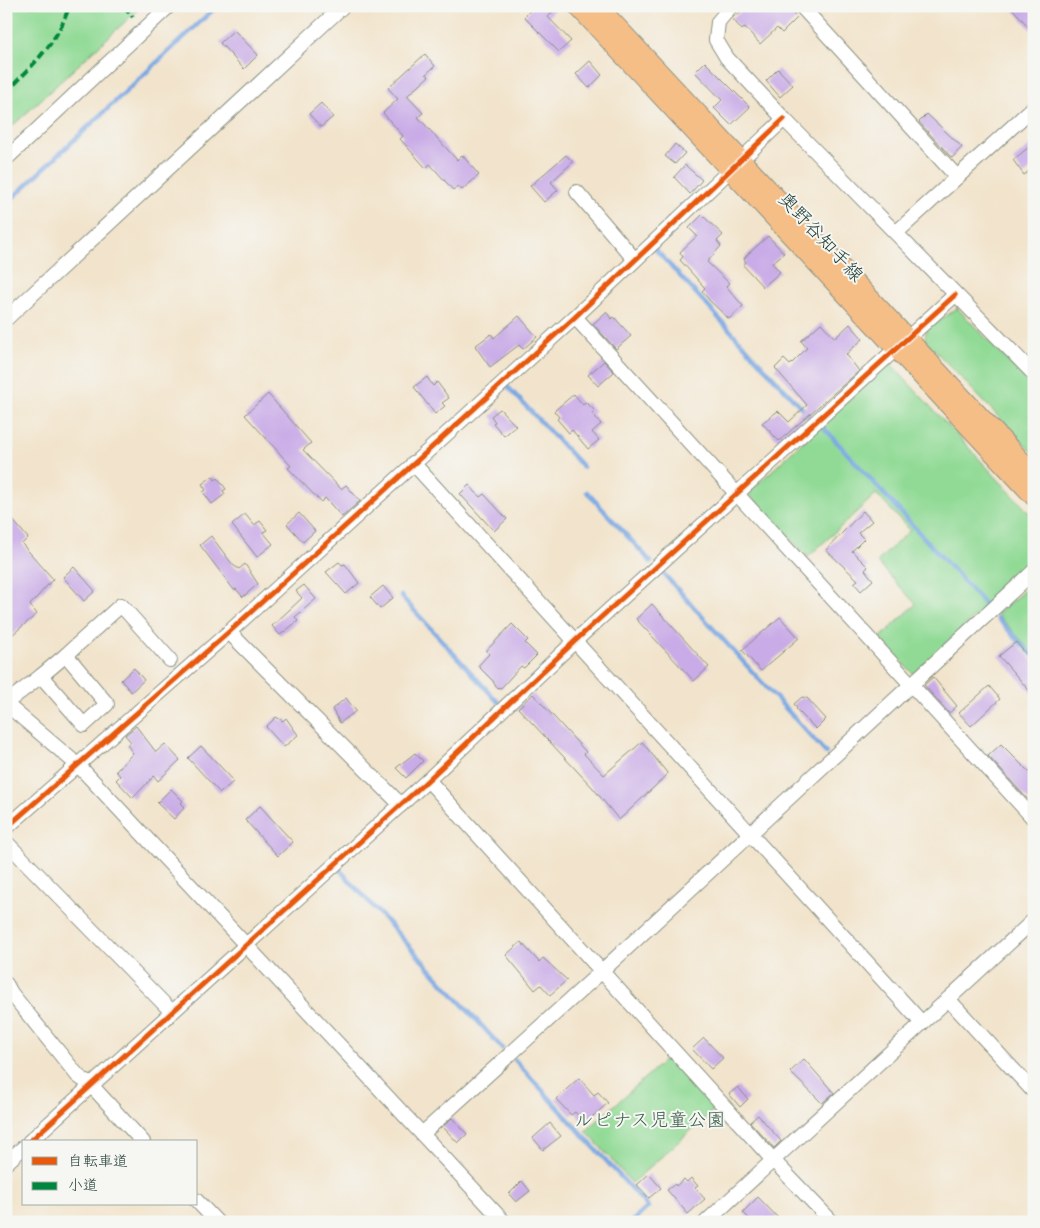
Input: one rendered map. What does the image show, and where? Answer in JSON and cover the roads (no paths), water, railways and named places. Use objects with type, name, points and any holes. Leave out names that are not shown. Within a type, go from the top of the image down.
[{"type":"main road","name":"奥野谷知手線","points":[[577,6],[735,165],[902,344],[1034,497]]},
{"type":"main road","name":"奥野谷知手線","points":[[598,6],[735,165]]},
{"type":"main road","name":"奥野谷知手線","points":[[902,344],[1034,474]]},
{"type":"street","points":[[6,159],[169,6]]},
{"type":"street","points":[[6,320],[343,6]]},
{"type":"street","points":[[731,6],[718,22],[716,40],[727,58],[784,119],[1034,374]]},
{"type":"street","points":[[801,6],[957,177]]},
{"type":"street","points":[[896,232],[1034,107]]},
{"type":"street","points":[[6,828],[79,766],[229,632],[575,317],[784,119]]},
{"type":"street","points":[[577,192],[635,260]]},
{"type":"street","points":[[31,1140],[401,805],[575,641],[955,295]]},
{"type":"street","points":[[575,317],[1034,819]]},
{"type":"street","points":[[414,463],[922,1023]]},
{"type":"street","points":[[422,1134],[913,685],[1034,571]]},
{"type":"street","points":[[170,660],[120,605],[66,655],[6,703],[79,766],[504,1222]]},
{"type":"street","points":[[229,632],[401,805]]},
{"type":"street","points":[[41,676],[84,725],[107,704],[66,655]]},
{"type":"street","points":[[428,780],[773,1160],[832,1222]]},
{"type":"street","points":[[6,842],[172,1012]]},
{"type":"street","points":[[706,1222],[1034,920]]},
{"type":"street","points":[[6,984],[11,994],[78,1076],[91,1085],[141,1140]]},
{"type":"street","points":[[948,999],[1034,1092]]},
{"type":"street","points":[[6,1163],[22,1149]]},
{"type":"street","points":[[198,1202],[217,1222]]},
{"type":"waterway","points":[[6,204],[217,6]]},
{"type":"waterway","points":[[655,249],[811,418]]},
{"type":"waterway","points":[[507,386],[583,467]]},
{"type":"waterway","points":[[824,428],[987,607]]},
{"type":"waterway","points":[[587,492],[651,562]]},
{"type":"waterway","points":[[662,572],[826,753]]},
{"type":"waterway","points":[[401,596],[498,702]]},
{"type":"waterway","points":[[997,618],[1034,657]]},
{"type":"waterway","points":[[339,869],[502,1048]]},
{"type":"waterway","points":[[515,1060],[648,1207],[632,1222]]},
{"type":"park label","name":"ルピナス児童公園","points":[[650,1120]]}]
